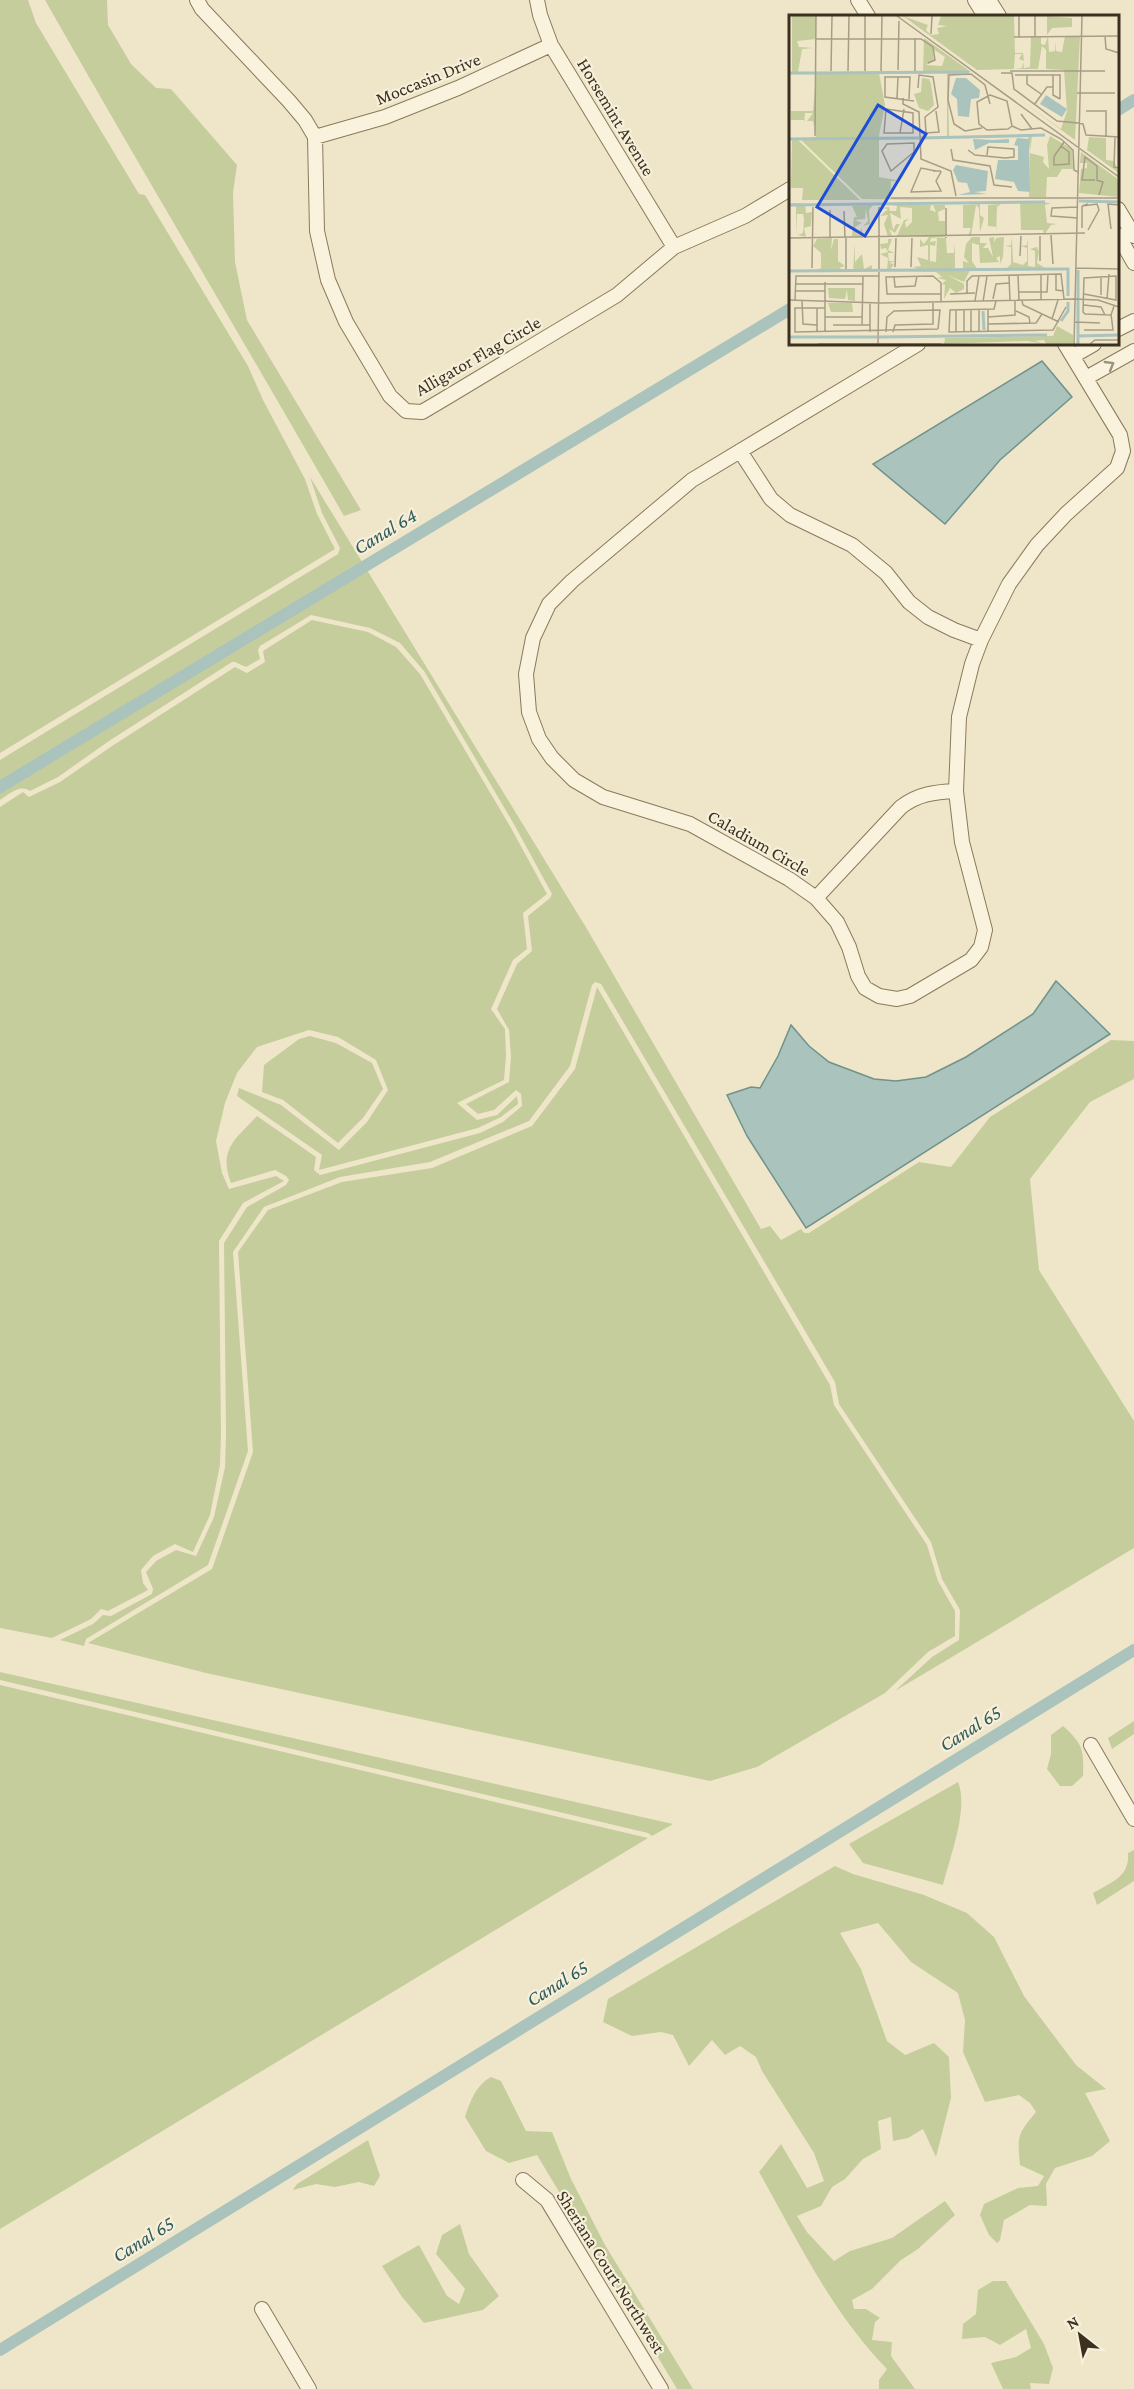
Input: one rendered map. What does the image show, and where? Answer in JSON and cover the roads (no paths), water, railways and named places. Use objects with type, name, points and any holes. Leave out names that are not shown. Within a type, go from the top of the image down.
[{"type":"street","points":[[196,0],[289,101],[305,120],[315,137]]},
{"type":"street","name":"Horsemint Avenue","points":[[537,0],[551,45],[674,247]]},
{"type":"street","points":[[858,0],[867,15]]},
{"type":"street","points":[[975,0],[985,15]]},
{"type":"street","points":[[989,0],[998,15]]},
{"type":"street","name":"Moccasin Drive","points":[[315,137],[385,117],[458,88],[551,45]]},
{"type":"street","name":"Alligator Flag Circle","points":[[315,137],[317,231],[328,280],[346,322],[390,396],[406,411],[422,411],[429,408],[617,295],[674,247],[745,216],[789,190]]},
{"type":"street","points":[[1119,211],[1134,236]]},
{"type":"street","points":[[1119,238],[1134,263]]},
{"type":"street","points":[[1119,328],[1134,321]]},
{"type":"street","name":"Caladium Circle","points":[[916,345],[692,480],[672,495],[572,580],[549,604],[533,638],[526,674],[529,712],[539,739],[552,758],[574,780],[603,797],[690,824],[789,879],[816,898],[837,922],[865,988],[879,996],[897,999],[910,996],[971,960],[981,947],[985,930],[962,842],[956,791],[959,717],[972,664],[981,640],[1009,584],[1037,545],[1066,514],[1117,468],[1123,452],[1120,435],[1066,345]]},
{"type":"street","points":[[1073,356],[1092,345]]},
{"type":"street","points":[[1086,378],[1134,351]]},
{"type":"street","points":[[741,451],[771,499],[789,515],[852,545],[886,573],[909,602],[928,617],[981,640]]},
{"type":"street","points":[[816,898],[901,807],[914,797],[956,791]]},
{"type":"street","points":[[1091,1745],[1134,1819]]},
{"type":"street","name":"Sheriana Court Northwest","points":[[523,2180],[548,2200],[662,2389]]},
{"type":"street","points":[[262,2310],[309,2389]]},
{"type":"water","points":[[1042,361],[1072,397],[1000,460],[945,524],[873,464]]},
{"type":"water","points":[[1056,981],[1110,1034],[806,1228],[747,1136],[727,1095],[751,1087],[760,1088],[778,1056],[791,1025],[809,1046],[829,1062],[874,1079],[896,1081],[926,1077],[966,1057],[1033,1014]]},
{"type":"waterway","name":"Canal 64","points":[[1119,109],[1134,100]]},
{"type":"waterway","name":"Canal 64","points":[[0,787],[789,310]]},
{"type":"waterway","name":"Canal 65","points":[[0,2350],[1134,1650]]}]
